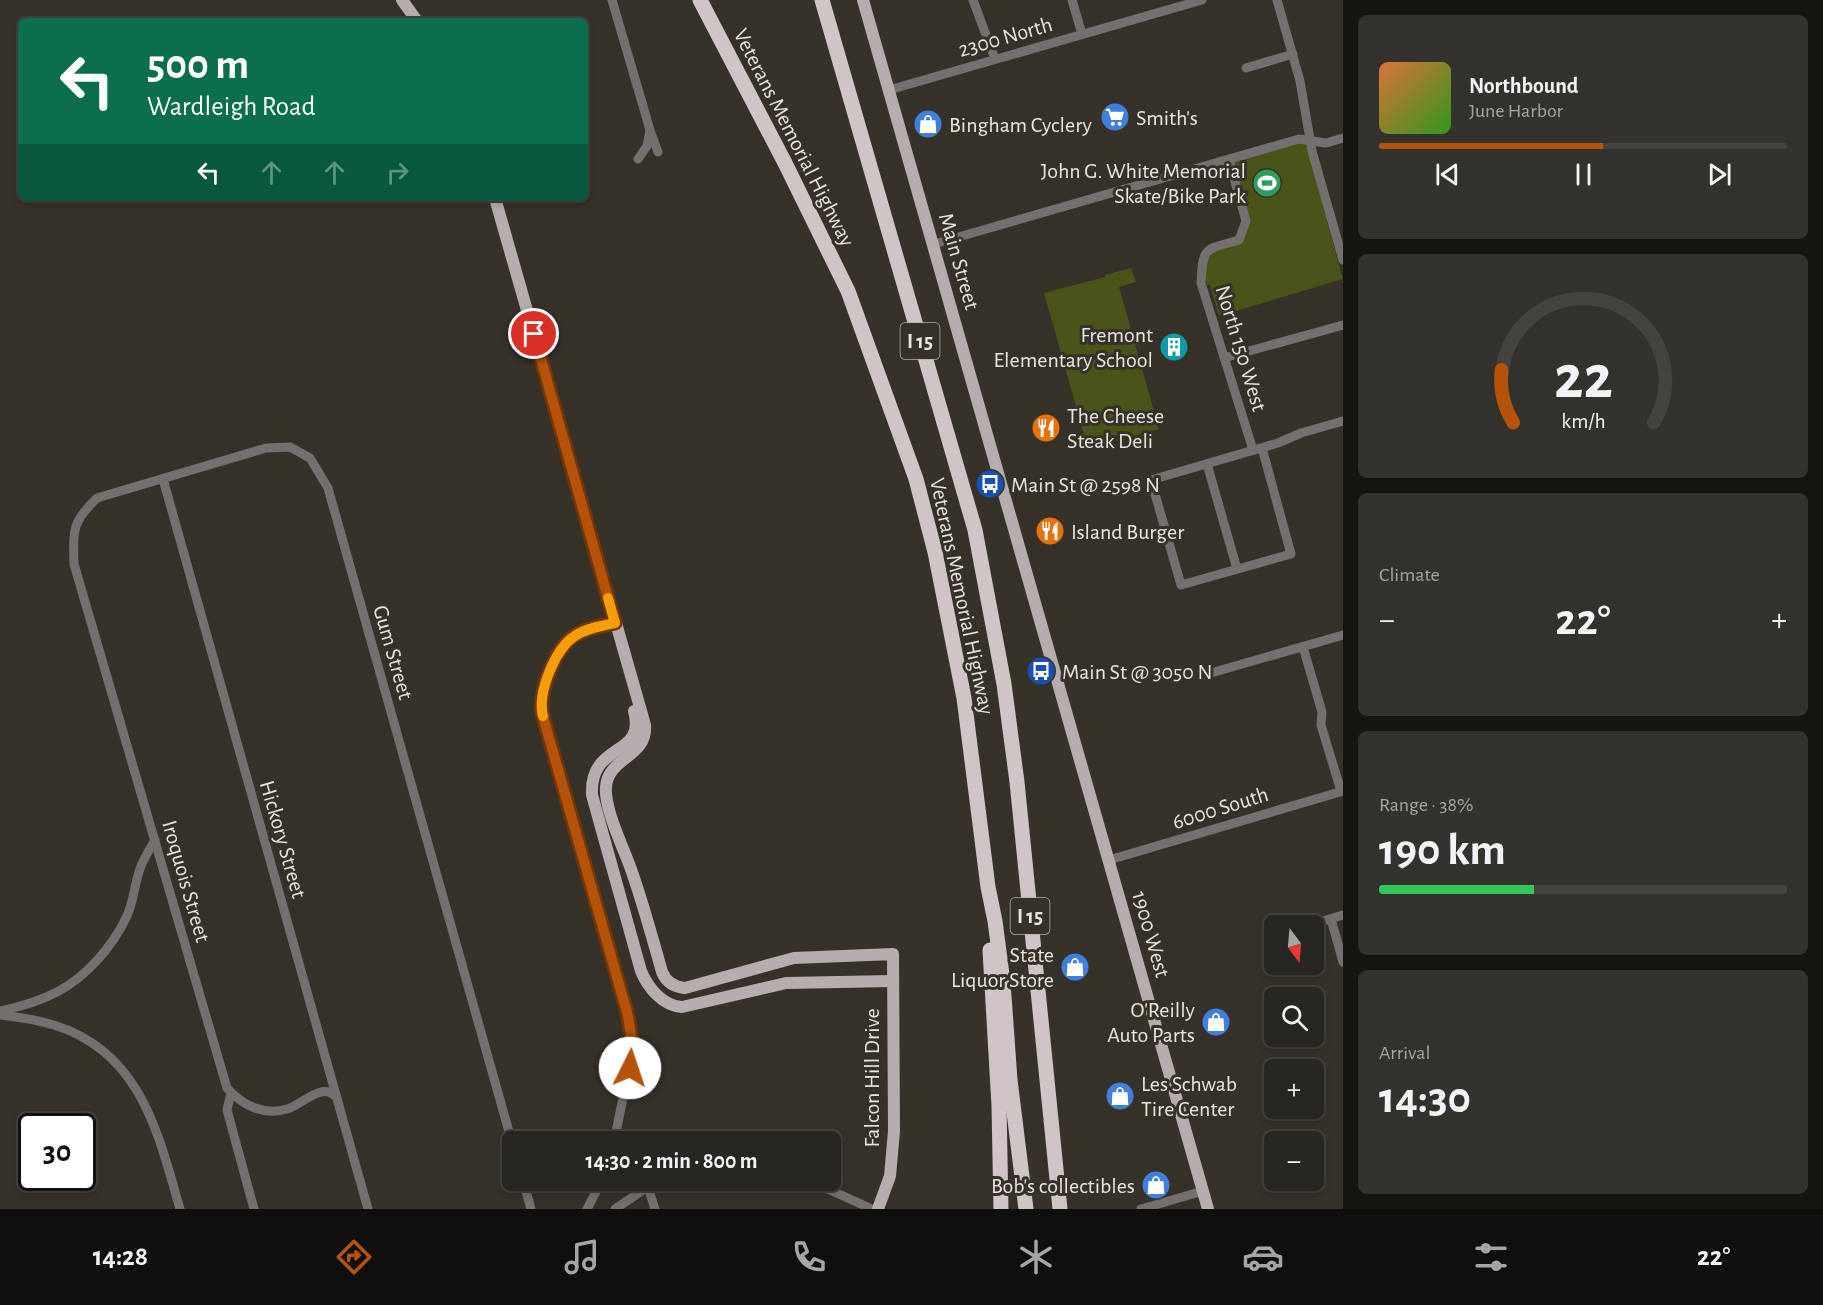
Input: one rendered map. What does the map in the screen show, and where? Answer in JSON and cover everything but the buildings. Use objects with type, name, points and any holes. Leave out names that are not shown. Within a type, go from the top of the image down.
[{"type":"highway","name":"Veterans Memorial Highway","points":[[700,0],[785,163],[848,291],[916,479],[935,552],[964,698],[988,887],[1003,982],[1010,1080],[1026,1209]]},
{"type":"highway","name":"Veterans Memorial Highway","points":[[822,0],[975,530],[1004,684],[1017,782],[1060,1209]]},
{"type":"highway","points":[[988,887],[999,1106],[1001,1209]]},
{"type":"highway","points":[[1054,1149],[1069,1209]]},
{"type":"main road","points":[[402,0],[415,18]]},
{"type":"main road","name":"Main Street","points":[[864,0],[1055,671]]},
{"type":"main road","points":[[496,201],[615,623],[618,652],[637,726],[628,743],[610,754],[598,766],[592,783],[592,795],[638,960],[647,983],[666,1002],[682,1008],[786,983],[892,981]]},
{"type":"main road","name":"Falcon Hill Drive","points":[[615,623],[645,729],[643,741],[638,749],[611,771],[607,781],[606,796],[666,980],[673,985],[685,988],[794,958],[893,949],[894,1131],[890,1176],[878,1209]]},
{"type":"main road","name":"1900 West","points":[[1055,671],[1208,1209]]},
{"type":"street","points":[[612,0],[658,152]]},
{"type":"street","points":[[973,0],[995,59]]},
{"type":"street","points":[[1072,0],[1082,34]]},
{"type":"street","name":"2300 North","points":[[889,90],[1082,34],[1166,5],[1202,0]]},
{"type":"street","points":[[1277,0],[1300,81],[1311,141],[1343,260]]},
{"type":"street","points":[[1246,68],[1293,54]]},
{"type":"street","points":[[638,159],[647,146],[650,130]]},
{"type":"street","points":[[934,244],[1299,139],[1326,143],[1343,138]]},
{"type":"street","name":"North 150 West","points":[[1229,160],[1246,221],[1244,230],[1239,240],[1210,248],[1202,256],[1201,283],[1224,358],[1258,449],[1292,554],[1237,569]]},
{"type":"street","points":[[1224,358],[1343,325]]},
{"type":"street","points":[[1207,464],[1237,569],[1181,585],[1150,480],[1258,449],[1343,420]]},
{"type":"street","name":"Gum Street","points":[[74,564],[73,534],[81,514],[97,498],[266,448],[290,447],[310,458],[328,488],[509,1131]]},
{"type":"street","name":"Hickory Street","points":[[163,479],[368,1209]]},
{"type":"street","name":"Iroquois Street","points":[[74,564],[227,1088],[231,1093]]},
{"type":"street","points":[[615,623],[582,632],[568,642],[545,683],[541,703],[630,1024],[632,1059],[616,1131]]},
{"type":"street","points":[[1204,675],[1343,635]]},
{"type":"street","points":[[1303,647],[1323,712],[1321,724],[1342,791]]},
{"type":"street","name":"6000 South","points":[[1109,860],[1342,791]]},
{"type":"street","points":[[0,1013],[58,992],[84,973],[100,957],[127,917],[140,868],[154,840]]},
{"type":"street","points":[[1324,921],[1343,915]]},
{"type":"street","points":[[1331,919],[1343,962]]},
{"type":"street","points":[[0,1013],[55,1025],[102,1050],[121,1068],[150,1113],[180,1209]]},
{"type":"street","points":[[254,1209],[226,1110],[231,1093],[252,1108],[267,1111],[287,1109],[323,1090],[332,1092],[337,1098]]},
{"type":"street","points":[[526,1191],[531,1209]]},
{"type":"street","points":[[587,1209],[596,1191]]},
{"type":"street","points":[[615,1209],[627,1205],[641,1191]]},
{"type":"street","points":[[649,1191],[655,1209]]},
{"type":"street","points":[[832,1191],[872,1209]]},
{"type":"street","points":[[1141,1209],[1203,1191]]},
{"type":"green space","points":[[1305,141],[1343,279],[1219,316],[1210,285],[1207,285],[1206,265],[1209,257],[1220,246],[1246,232],[1233,162]]},
{"type":"green space","points":[[1131,268],[1136,282],[1119,287],[1159,429],[1088,449],[1044,293]]},
{"type":"slow traffic","points":[[543,716],[541,703],[543,688],[564,646],[577,634],[615,623],[608,598]]},
{"type":"place","name":"Smith's","points":[[1115,117]]},
{"type":"place","name":"Bingham Cyclery","points":[[928,124]]},
{"type":"place","name":"John G. White Memorial Skate/Bike Park","points":[[1267,183]]},
{"type":"place","name":"Fremont Elementary School","points":[[1174,347]]},
{"type":"place","name":"The Cheese Steak Deli","points":[[1046,428]]},
{"type":"place","name":"Main St @ 2598 N","points":[[990,484]]},
{"type":"place","name":"Island Burger","points":[[1050,531]]},
{"type":"place","name":"Main St @ 3050 N","points":[[1041,671]]},
{"type":"place","name":"State Liquor Store","points":[[1075,967]]},
{"type":"place","name":"O'Reilly Auto Parts","points":[[1216,1022]]},
{"type":"place","name":"Les Schwab Tire Center","points":[[1120,1096]]},
{"type":"place","name":"Bob's collectibles","points":[[1156,1185]]},
{"type":"route","points":[[534,334],[615,623],[577,634],[564,646],[545,683],[541,703],[630,1024],[632,1050],[630,1068]]}]
